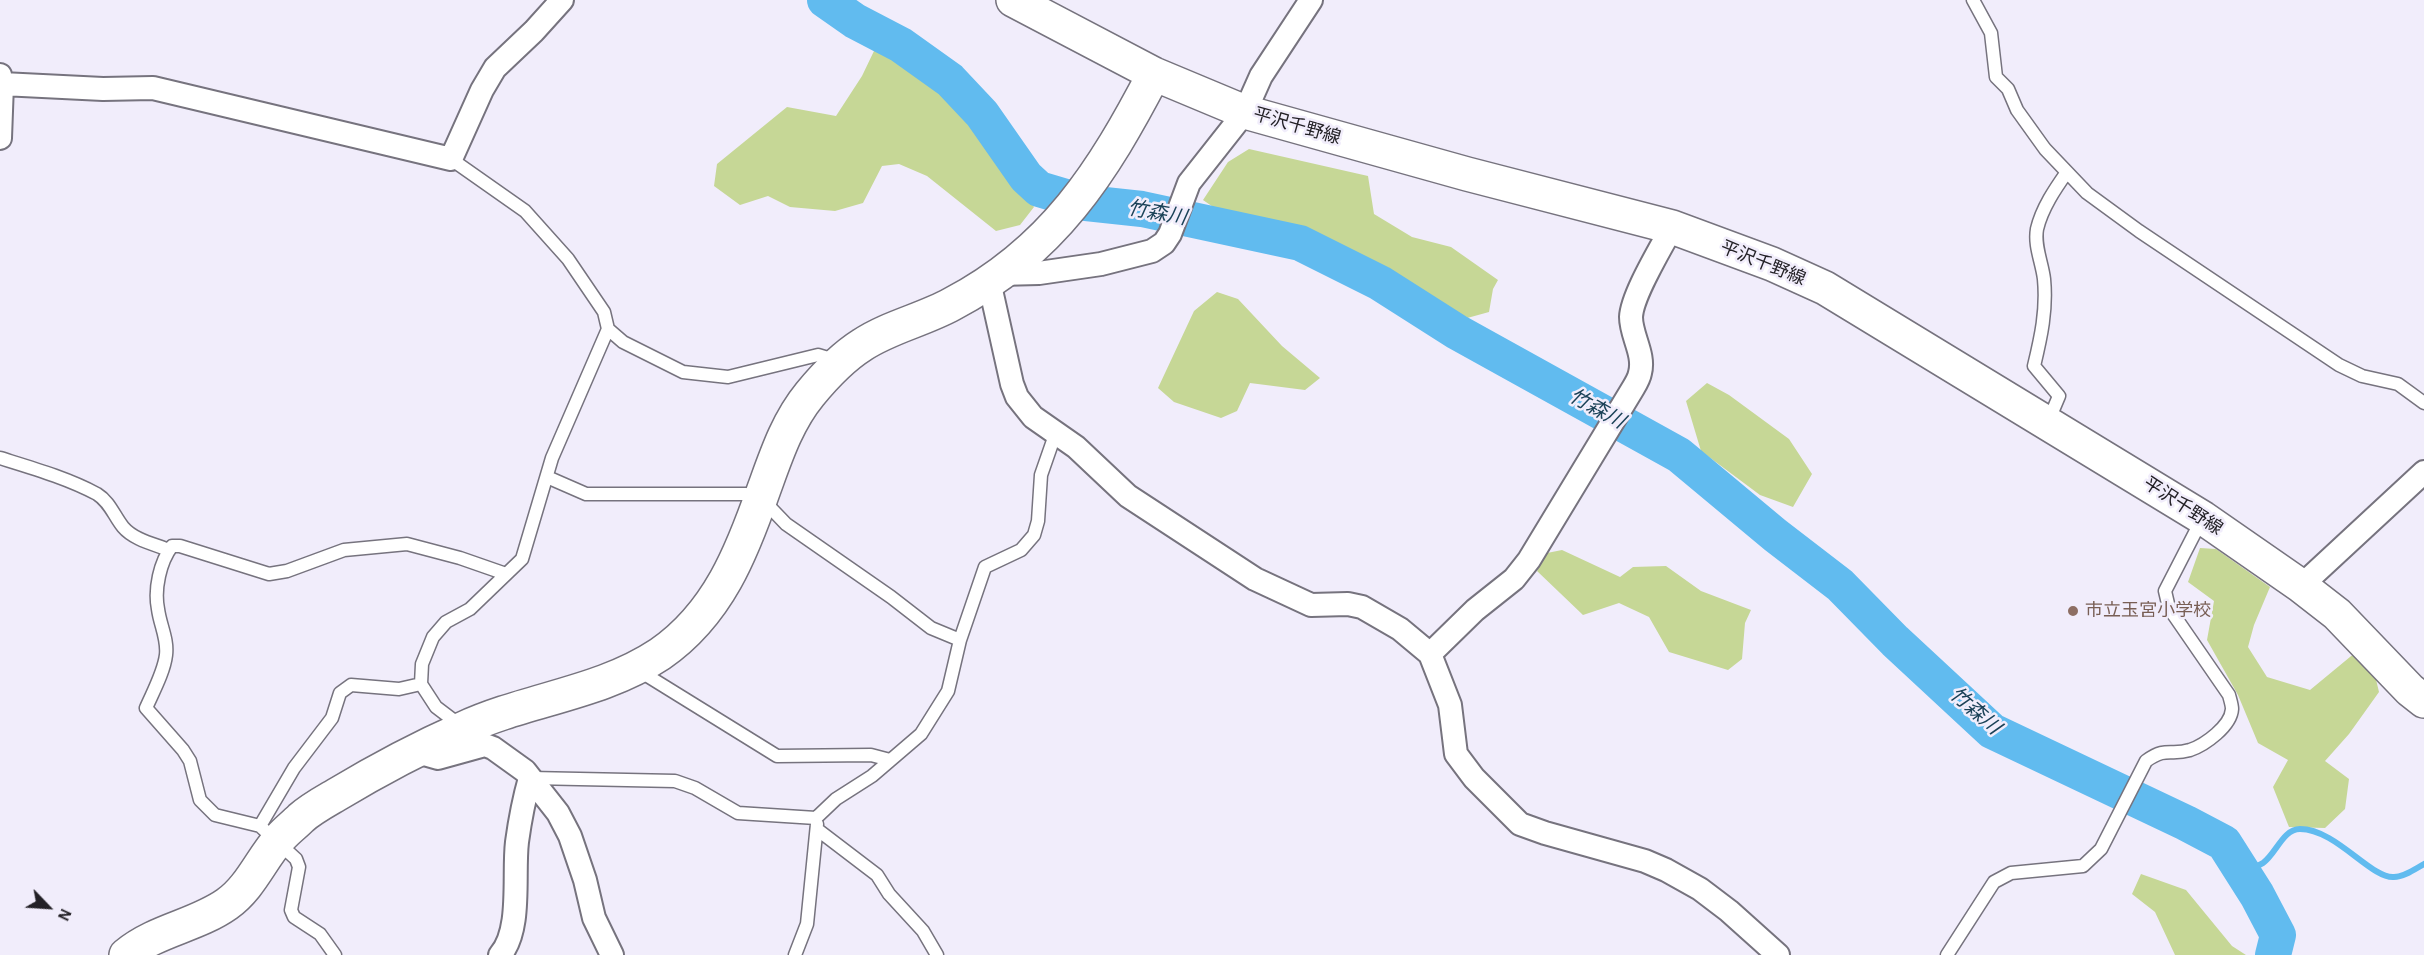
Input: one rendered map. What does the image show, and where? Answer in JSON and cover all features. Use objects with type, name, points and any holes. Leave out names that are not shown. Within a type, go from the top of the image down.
[{"type":"main road","name":"平沢千野線","points":[[1013,0],[1154,74],[1245,112],[1467,174],[1672,227],[1772,264],[1825,288],[2203,518],[2337,614],[2410,690],[2424,701]]},
{"type":"main road","points":[[126,955],[151,938],[202,917],[226,904],[248,885],[269,834],[365,777],[463,728],[507,711],[596,686],[661,653],[692,626],[715,599],[742,549],[779,447],[792,421],[810,394],[860,346],[950,305],[994,278],[1063,220],[1096,175],[1131,119],[1154,74]]},
{"type":"street","points":[[0,138],[1,79],[104,89],[153,88],[451,159],[482,90],[495,68],[534,32],[562,0]]},
{"type":"street","points":[[1311,0],[1261,76],[1245,112],[1189,183],[1170,234],[1164,243],[1152,251],[1101,264],[994,278],[1017,397],[1033,417],[1076,447],[1128,496],[1254,579],[1311,605],[1348,604],[1370,610],[1400,628],[1430,654],[1450,705],[1456,754],[1474,778],[1520,824],[1645,861],[1666,870],[1700,889],[1778,955]]},
{"type":"street","points":[[1430,654],[1475,610],[1514,579],[1529,560],[1632,390],[1641,371],[1639,351],[1632,332],[1631,315],[1638,295],[1672,227]]},
{"type":"street","points":[[2301,586],[2424,472]]},
{"type":"street","points":[[417,752],[438,758],[485,745],[493,748],[525,771],[558,813],[570,836],[585,880],[594,918],[612,955]]},
{"type":"street","points":[[500,955],[506,948],[512,933],[517,843],[523,801],[530,778]]},
{"type":"lane","points":[[1973,0],[1991,33],[1996,76],[2008,88],[2017,110],[2045,149],[2087,193],[2139,231],[2339,365],[2362,376],[2398,384],[2424,404]]},
{"type":"lane","points":[[451,159],[525,211],[568,259],[604,312],[609,329],[623,342],[683,372],[728,377],[818,355],[842,362]]},
{"type":"lane","points":[[2048,422],[2059,396],[2034,366],[2044,321],[2044,279],[2036,242],[2037,228],[2051,195],[2067,172]]},
{"type":"lane","points":[[463,728],[436,706],[421,684],[422,664],[433,637],[446,622],[470,609],[522,559],[552,458],[609,329]]},
{"type":"lane","points":[[795,955],[807,924],[817,824],[836,799],[890,760],[921,734],[948,691],[960,640],[986,567],[1021,550],[1034,535],[1038,521],[1041,475],[1056,432]]},
{"type":"lane","points":[[0,458],[38,470],[97,495],[107,503],[124,528],[134,536],[169,550]]},
{"type":"lane","points":[[546,477],[586,494],[746,494],[761,498],[786,524],[932,628],[960,640]]},
{"type":"lane","points":[[1947,955],[1994,882],[2011,873],[2083,866],[2101,849],[2146,761],[2159,752],[2189,750],[2205,742],[2224,727],[2232,710],[2229,695],[2169,608],[2165,591],[2203,518]]},
{"type":"lane","points":[[335,955],[320,934],[294,917],[291,910],[298,867],[296,859],[269,834],[215,814],[200,800],[190,761],[146,708],[166,657],[167,642],[158,608],[157,593],[164,556],[172,546],[180,546],[269,574],[287,571],[344,550],[407,544],[460,558],[506,574]]},
{"type":"lane","points":[[635,668],[777,756],[871,755],[890,760]]},
{"type":"lane","points":[[269,834],[294,768],[332,718],[339,693],[351,685],[399,689],[421,684]]},
{"type":"lane","points":[[530,778],[675,781],[695,788],[738,813],[817,824],[876,875],[889,894],[923,931],[937,955]]},
{"type":"green space","points":[[874,51],[896,53],[944,91],[980,127],[1034,207],[1020,225],[996,231],[927,176],[899,164],[882,166],[863,203],[835,211],[790,207],[768,196],[740,205],[714,186],[717,164],[787,107],[836,116],[862,76]]},
{"type":"green space","points":[[1249,149],[1368,176],[1374,214],[1412,237],[1451,247],[1498,280],[1493,289],[1489,312],[1460,320],[1357,262],[1271,225],[1232,220],[1203,200],[1228,162]]},
{"type":"green space","points":[[1217,292],[1238,299],[1282,346],[1320,378],[1305,390],[1250,383],[1237,411],[1221,418],[1174,402],[1158,388],[1194,311]]},
{"type":"green space","points":[[1707,383],[1729,395],[1789,439],[1812,474],[1793,507],[1760,495],[1701,451],[1686,401]]},
{"type":"green space","points":[[2200,548],[2216,549],[2270,587],[2254,625],[2248,647],[2267,677],[2310,690],[2356,652],[2373,667],[2379,692],[2349,734],[2325,761],[2349,779],[2345,809],[2325,828],[2289,827],[2273,787],[2288,760],[2258,743],[2238,695],[2207,640],[2214,601],[2188,582]]},
{"type":"green space","points":[[1562,550],[1620,577],[1633,567],[1666,566],[1701,591],[1751,610],[1745,623],[1742,659],[1728,670],[1669,652],[1649,617],[1619,603],[1583,615],[1537,571],[1547,553]]},
{"type":"green space","points":[[2141,874],[2186,890],[2232,946],[2246,955],[2175,955],[2155,912],[2132,894]]},
{"type":"waterway","name":"竹森川","points":[[825,0],[855,21],[901,45],[950,80],[982,114],[1026,177],[1039,189],[1086,203],[1142,209],[1300,243],[1380,283],[1457,332],[1679,455],[1775,535],[1840,585],[1895,641],[1992,731],[2224,843],[2257,895],[2278,935],[2273,955]]},
{"type":"waterway","points":[[2241,871],[2263,863],[2284,837],[2300,829],[2327,837],[2385,876],[2402,876],[2424,864]]},
{"type":"place","name":"市立玉宮小学校","points":[[2073,611]]}]
